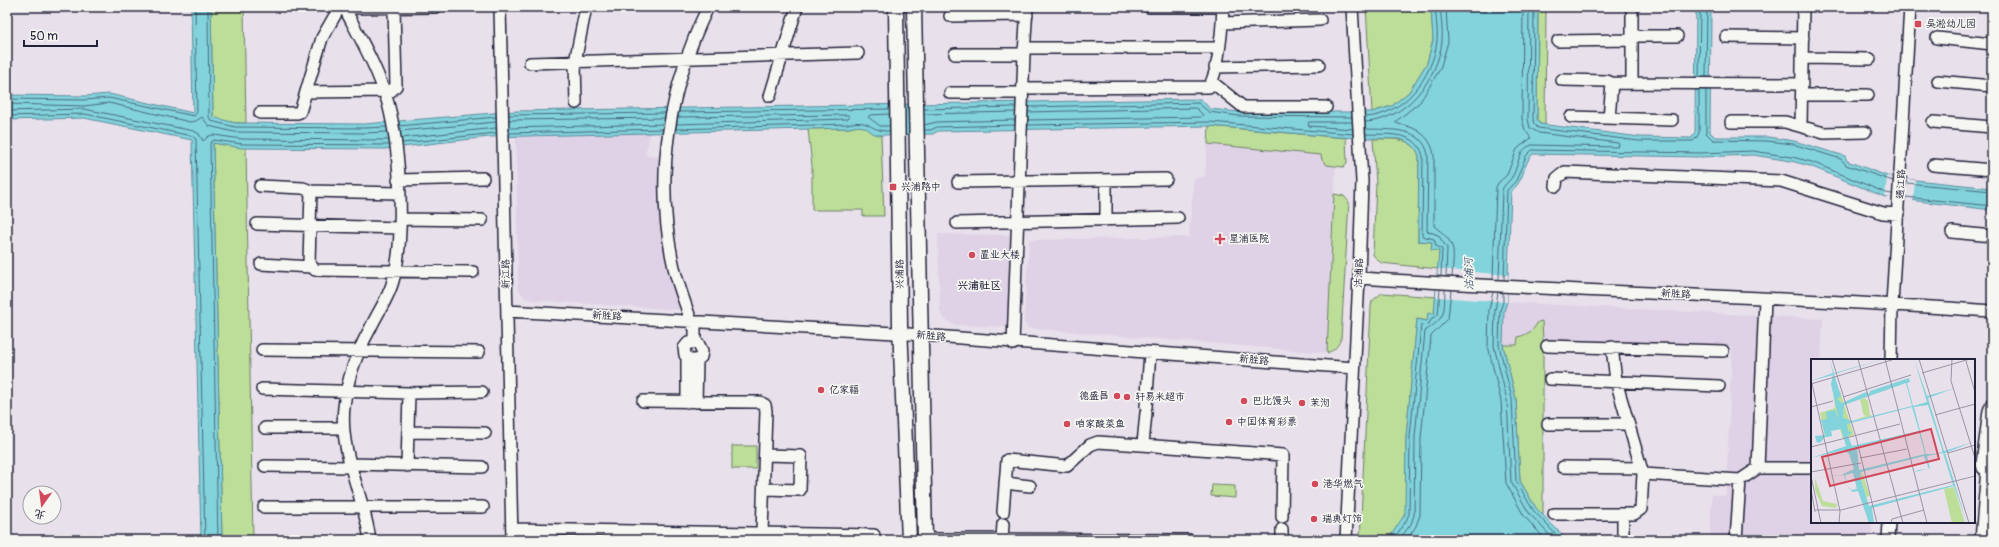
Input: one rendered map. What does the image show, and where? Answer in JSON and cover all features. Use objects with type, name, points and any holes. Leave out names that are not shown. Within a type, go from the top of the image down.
[{"type":"main road","name":"兴浦路","points":[[896,7],[901,334],[909,540]]},
{"type":"main road","name":"兴浦路","points":[[914,7],[925,540]]},
{"type":"street","points":[[260,113],[297,114],[303,108],[322,38],[338,10],[344,8],[436,7]]},
{"type":"street","name":"新江路","points":[[500,7],[512,534]]},
{"type":"street","points":[[576,103],[575,62],[586,7]]},
{"type":"street","points":[[692,343],[688,328],[691,321],[673,265],[668,236],[664,191],[667,135],[692,39],[708,7]]},
{"type":"street","points":[[770,96],[797,7]]},
{"type":"street","points":[[950,93],[1023,94],[1209,87],[1212,82],[1215,67],[1223,7],[1149,7]]},
{"type":"street","name":"沽浦路","points":[[1346,540],[1359,278],[1362,181],[1352,7]]},
{"type":"street","points":[[1632,7],[1632,83]]},
{"type":"street","points":[[1801,126],[1803,7]]},
{"type":"street","name":"通江路","points":[[1891,359],[1892,304],[1900,200],[1910,7]]},
{"type":"street","points":[[344,8],[374,64],[384,92],[391,119],[396,152],[399,193],[400,224],[393,282],[384,303],[358,351],[344,407],[343,428],[345,444],[363,507],[370,540]]},
{"type":"street","points":[[307,92],[391,91],[396,86],[394,8]]},
{"type":"street","points":[[950,16],[1027,11],[1024,51],[1013,344]]},
{"type":"street","points":[[1222,23],[1320,20]]},
{"type":"street","points":[[1558,41],[1677,36]]},
{"type":"street","points":[[1726,37],[1803,38]]},
{"type":"street","points":[[1937,38],[1992,44]]},
{"type":"street","points":[[955,54],[1024,51],[1218,48]]},
{"type":"street","points":[[530,63],[858,53]]},
{"type":"street","points":[[1802,58],[1870,59]]},
{"type":"street","points":[[1215,67],[1319,65]]},
{"type":"street","points":[[1562,80],[1607,81],[1612,83],[1714,84],[1868,95]]},
{"type":"street","points":[[1938,81],[1992,86]]},
{"type":"street","points":[[1212,82],[1243,107],[1326,107]]},
{"type":"street","points":[[1609,118],[1612,83]]},
{"type":"street","points":[[1571,117],[1672,120]]},
{"type":"street","points":[[1731,122],[1785,122],[1824,133],[1865,132]]},
{"type":"street","points":[[1933,122],[1992,127]]},
{"type":"street","points":[[1933,165],[1992,170]]},
{"type":"street","points":[[1556,186],[1558,178],[1566,172],[1781,181],[1883,213],[1899,214]]},
{"type":"street","points":[[398,180],[483,178]]},
{"type":"street","points":[[958,182],[1166,178]]},
{"type":"street","points":[[1106,180],[1106,220]]},
{"type":"street","points":[[260,186],[303,188],[311,191],[399,193]]},
{"type":"street","points":[[311,191],[309,263],[311,267]]},
{"type":"street","points":[[957,223],[1178,218]]},
{"type":"street","points":[[257,224],[310,226],[482,220]]},
{"type":"street","points":[[1952,232],[1992,236]]},
{"type":"street","points":[[262,264],[311,267],[315,270],[473,272]]},
{"type":"street","name":"新胜路","points":[[1359,278],[1437,282],[1508,288],[1892,304],[1992,311]]},
{"type":"street","points":[[1758,468],[1765,299]]},
{"type":"street","name":"新胜路","points":[[507,311],[921,335],[1013,344],[1354,368]]},
{"type":"street","points":[[692,343],[684,352],[692,359],[692,402]]},
{"type":"street","points":[[692,343],[700,345],[702,351],[701,357],[692,359]]},
{"type":"street","points":[[1547,346],[1723,351]]},
{"type":"street","points":[[1554,514],[1634,514],[1641,509],[1642,471],[1616,381],[1612,347]]},
{"type":"street","points":[[262,350],[479,352]]},
{"type":"street","points":[[1143,444],[1150,353]]},
{"type":"street","points":[[1550,379],[1719,386]]},
{"type":"street","points":[[262,389],[410,393],[482,392]]},
{"type":"street","points":[[406,466],[410,393]]},
{"type":"street","points":[[643,401],[760,402],[764,405],[766,411],[766,455],[762,533]]},
{"type":"street","points":[[1981,540],[1990,469],[1983,468],[1982,464],[1989,411],[1992,403]]},
{"type":"street","points":[[1548,424],[1628,424]]},
{"type":"street","points":[[265,428],[343,428]]},
{"type":"street","points":[[408,432],[485,433]]},
{"type":"street","points":[[1004,512],[1007,460],[1067,466],[1090,445],[1098,442],[1283,455],[1282,517]]},
{"type":"street","points":[[764,489],[800,490],[801,456],[766,455]]},
{"type":"street","points":[[265,466],[482,467]]},
{"type":"street","points":[[1563,467],[1642,471],[1740,480],[1758,468],[1811,468]]},
{"type":"street","points":[[1736,540],[1740,480]]},
{"type":"street","points":[[1005,483],[1030,486]]},
{"type":"street","points":[[264,507],[483,507]]},
{"type":"street","points":[[1623,514],[1623,540]]},
{"type":"street","points":[[1888,523],[1888,540]]},
{"type":"street","points":[[1002,540],[1003,524]]},
{"type":"street","points":[[512,534],[762,533],[874,535]]},
{"type":"street","points":[[925,540],[1189,540]]},
{"type":"shaded area","name":"星浦医院","points":[[1209,126],[1337,137],[1327,353],[1028,328],[1024,323],[1029,240],[1189,237],[1194,179],[1205,176]]},
{"type":"shaded area","points":[[650,133],[645,155],[658,157],[658,198],[662,231],[668,266],[684,310],[531,300],[524,297],[518,288],[516,137]]},
{"type":"shaded area","points":[[938,234],[1010,235],[1008,327],[954,325],[943,318],[940,311]]},
{"type":"shaded area","points":[[1507,302],[1823,319],[1821,359],[1811,359],[1811,523],[1872,523],[1871,540],[1710,540],[1712,495],[1726,496],[1732,347],[1543,342],[1542,321],[1538,322],[1534,330],[1518,337],[1517,345],[1503,345],[1504,311]]},
{"type":"green space","points":[[211,7],[244,7],[246,123],[235,123],[213,118]]},
{"type":"green space","points":[[1366,7],[1431,7],[1433,40],[1427,63],[1409,92],[1392,106],[1372,112]]},
{"type":"green space","points":[[1538,7],[1546,7],[1545,125],[1540,124],[1537,119]]},
{"type":"green space","points":[[860,125],[866,127],[875,134],[881,135],[884,216],[863,216],[863,210],[812,210],[812,166],[808,129],[849,128]]},
{"type":"green space","points":[[1209,126],[1346,138],[1347,163],[1343,167],[1327,165],[1322,160],[1321,155],[1208,144]]},
{"type":"green space","points":[[1373,139],[1393,139],[1406,142],[1412,145],[1419,156],[1418,241],[1432,242],[1439,251],[1438,269],[1381,263],[1373,255],[1376,183]]},
{"type":"green space","points":[[213,143],[246,148],[253,540],[222,540]]},
{"type":"green space","points":[[1334,194],[1344,196],[1349,202],[1341,339],[1336,348],[1327,353]]},
{"type":"green space","points":[[1382,293],[1436,297],[1434,314],[1427,321],[1417,319],[1406,437],[1406,510],[1403,519],[1388,540],[1360,540],[1371,307],[1372,301]]},
{"type":"green space","points":[[1542,321],[1543,515],[1536,508],[1520,481],[1516,399],[1503,345],[1517,345],[1518,337],[1530,332],[1538,322]]},
{"type":"green space","points":[[732,446],[756,446],[756,469],[732,469]]},
{"type":"green space","points":[[1212,485],[1235,486],[1235,498],[1211,496]]},
{"type":"water","name":"沽浦河","points":[[191,7],[211,7],[213,117],[235,123],[364,124],[517,111],[1201,99],[1210,109],[1239,112],[1372,112],[1392,106],[1409,92],[1427,63],[1433,40],[1431,7],[1538,7],[1537,119],[1540,124],[1640,137],[1692,138],[1695,132],[1696,7],[1711,7],[1710,132],[1715,137],[1768,137],[1794,141],[1845,156],[1847,161],[1887,176],[1992,188],[1992,210],[1885,197],[1810,166],[1791,161],[1753,155],[1700,157],[1533,154],[1527,163],[1520,181],[1511,191],[1507,302],[1504,311],[1503,345],[1516,399],[1520,481],[1536,508],[1567,540],[1388,540],[1405,514],[1406,437],[1417,319],[1427,321],[1428,313],[1434,314],[1439,251],[1431,250],[1432,242],[1418,241],[1419,156],[1412,145],[1400,139],[1337,137],[1209,126],[938,131],[933,134],[881,135],[873,133],[865,128],[856,127],[489,137],[385,149],[241,148],[213,143],[222,540],[201,540],[192,140],[84,118],[7,120],[7,95],[85,96],[109,94],[193,113]]},
{"type":"pier","points":[[1887,176],[1915,180],[1913,202],[1885,197]]},
{"type":"pier","points":[[1438,269],[1508,275],[1507,302],[1436,297]]},
{"type":"place","name":"吴淞幼儿园","points":[[1918,24]]},
{"type":"place","name":"兴浦路中","points":[[893,187]]},
{"type":"place","name":"星浦医院","points":[[1220,239]]},
{"type":"place","name":"置业大楼","points":[[972,255]]},
{"type":"place","name":"亿家福","points":[[821,390]]},
{"type":"place","name":"德盛昌","points":[[1117,396]]},
{"type":"place","name":"轩易米超市","points":[[1127,397]]},
{"type":"place","name":"巴比馒头","points":[[1244,401]]},
{"type":"place","name":"茉沏","points":[[1302,403]]},
{"type":"place","name":"中国体育彩票","points":[[1229,422]]},
{"type":"place","name":"咱家酸菜鱼","points":[[1067,424]]},
{"type":"place","name":"港华燃气","points":[[1315,484]]},
{"type":"place","name":"瑞典灯饰","points":[[1314,519]]},
{"type":"district","name":"兴浦社区","points":[[979,285]]}]
